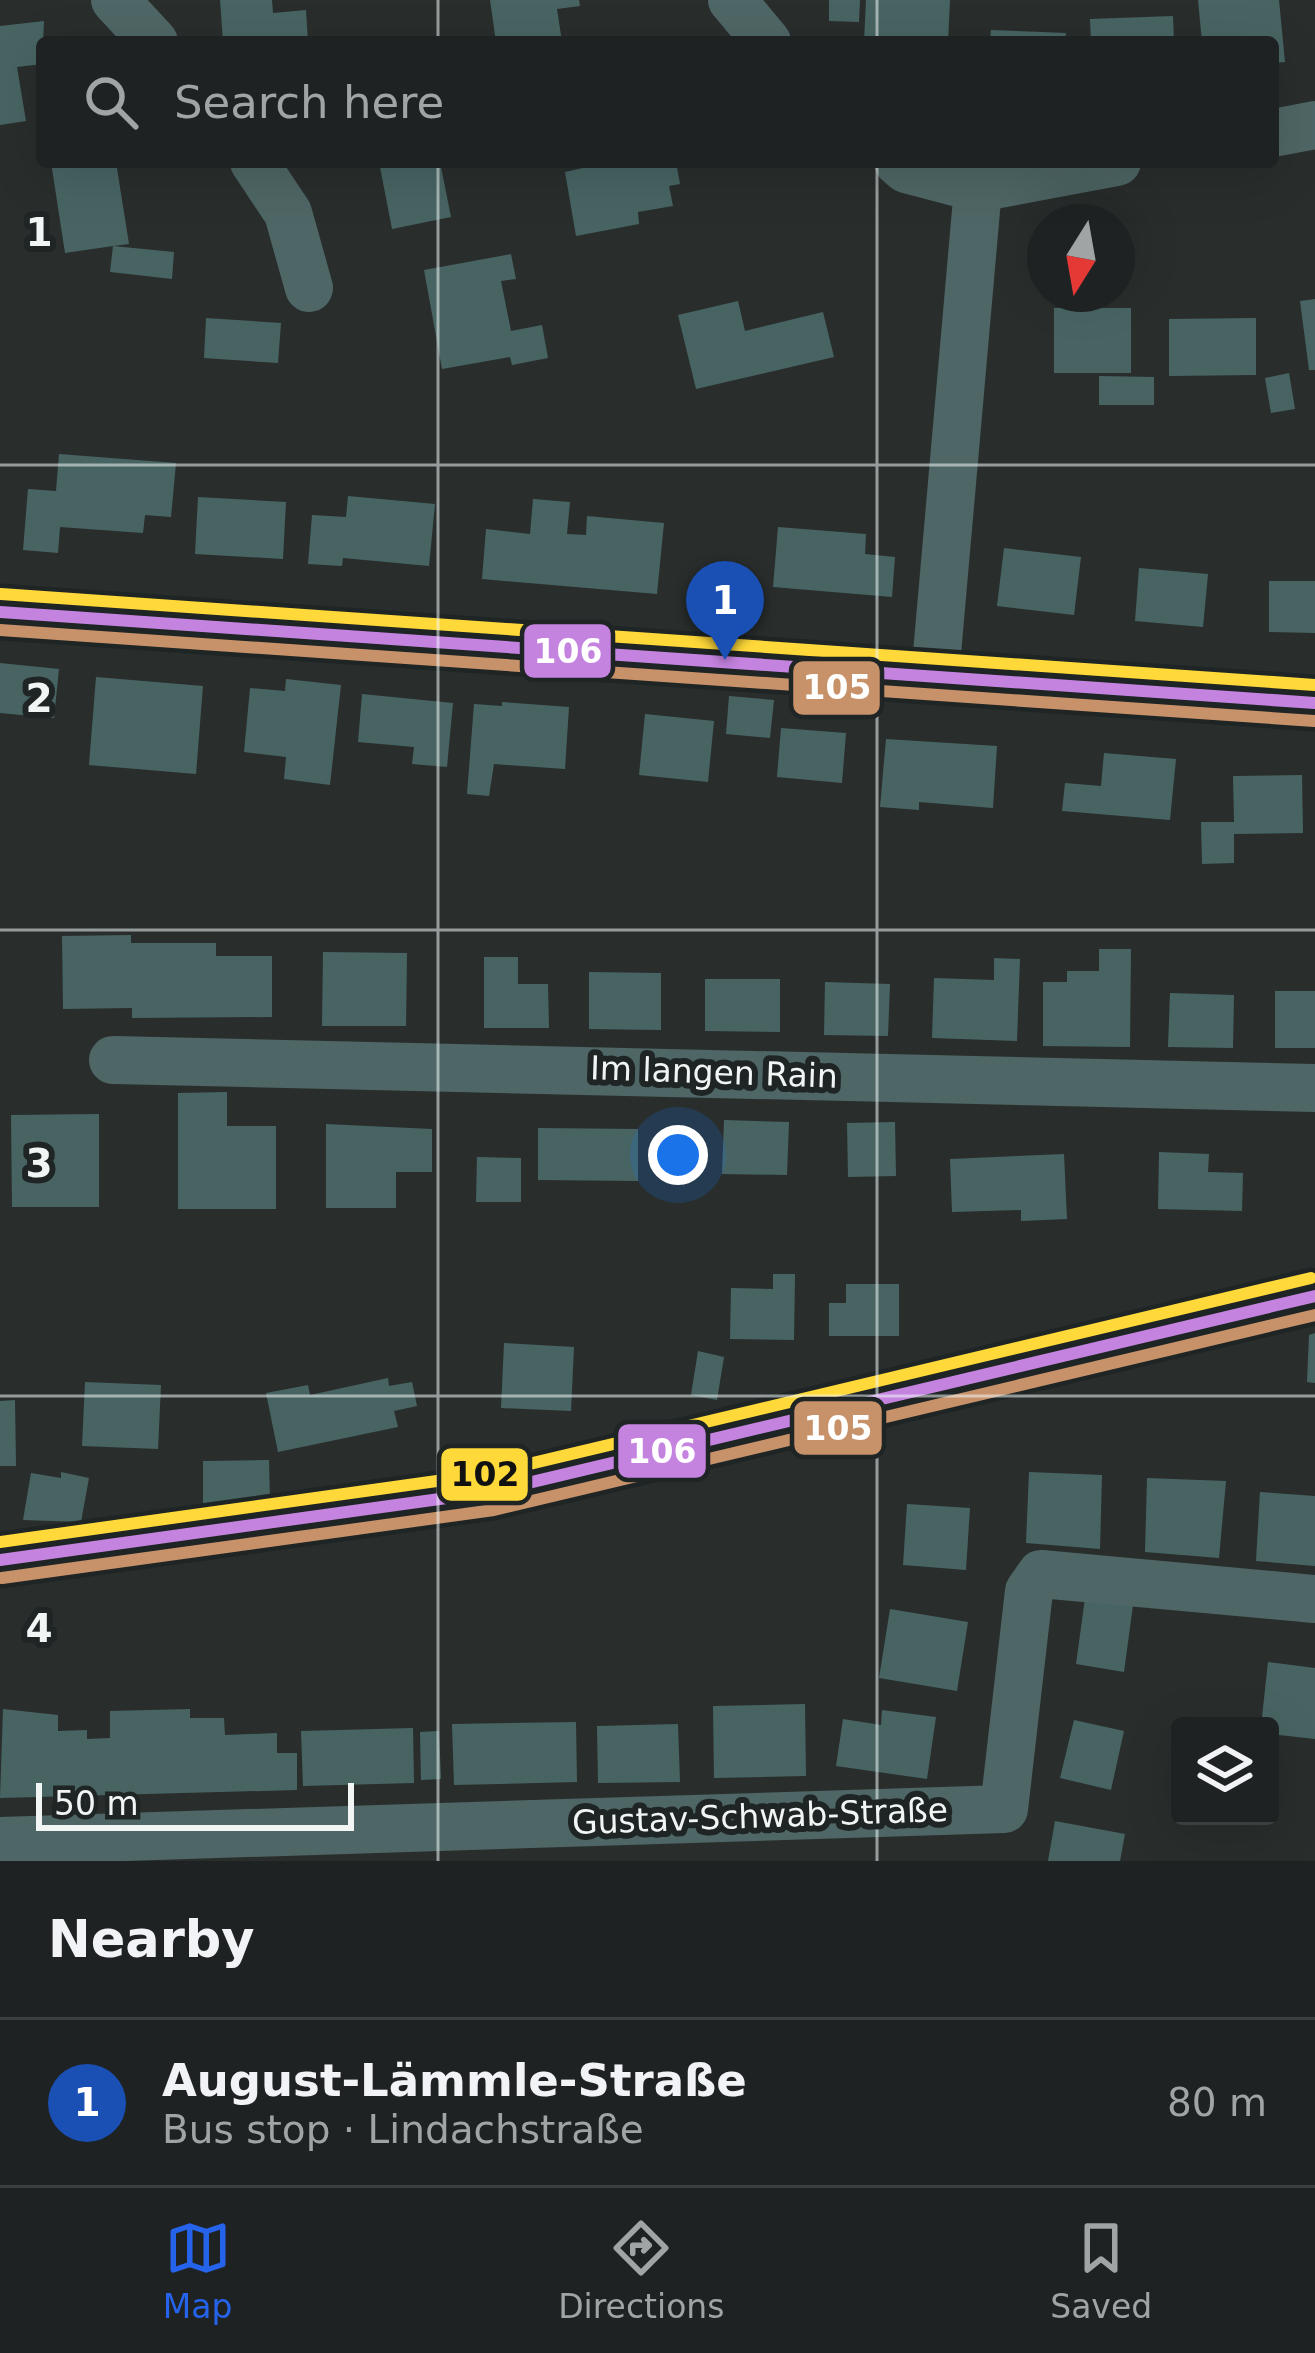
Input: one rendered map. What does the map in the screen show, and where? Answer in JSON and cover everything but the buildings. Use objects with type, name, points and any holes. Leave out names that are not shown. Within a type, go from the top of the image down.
[{"type":"street","points":[[115,0],[148,36]]},
{"type":"street","points":[[732,0],[762,36]]},
{"type":"street","points":[[1279,132],[1315,125]]},
{"type":"street","points":[[258,168],[288,213],[309,288]]},
{"type":"street","points":[[905,168],[978,188],[1085,168]]},
{"type":"street","points":[[934,676],[978,188]]},
{"type":"street","points":[[0,612],[1315,703]]},
{"type":"street","name":"Im langen Rain","points":[[113,1060],[1315,1088]]},
{"type":"street","points":[[0,1560],[490,1492],[1315,1296]]},
{"type":"street","name":"Gustav-Schwab-Straße","points":[[0,1841],[1004,1809],[1029,1591],[1040,1574],[1315,1600]]},
{"type":"transit line","name":"102","points":[[1,594],[1315,685]]},
{"type":"transit line","name":"106","points":[[0,612],[1315,703]]},
{"type":"transit line","name":"105","points":[[0,630],[1314,721]]},
{"type":"transit line","name":"102","points":[[0,1542],[487,1474],[1311,1278]]},
{"type":"transit line","name":"106","points":[[0,1560],[490,1492],[1315,1296]]},
{"type":"transit line","name":"105","points":[[2,1578],[494,1510],[1315,1315]]},
{"type":"place","name":"August-Lämmle-Straße","points":[[725,660]]}]
